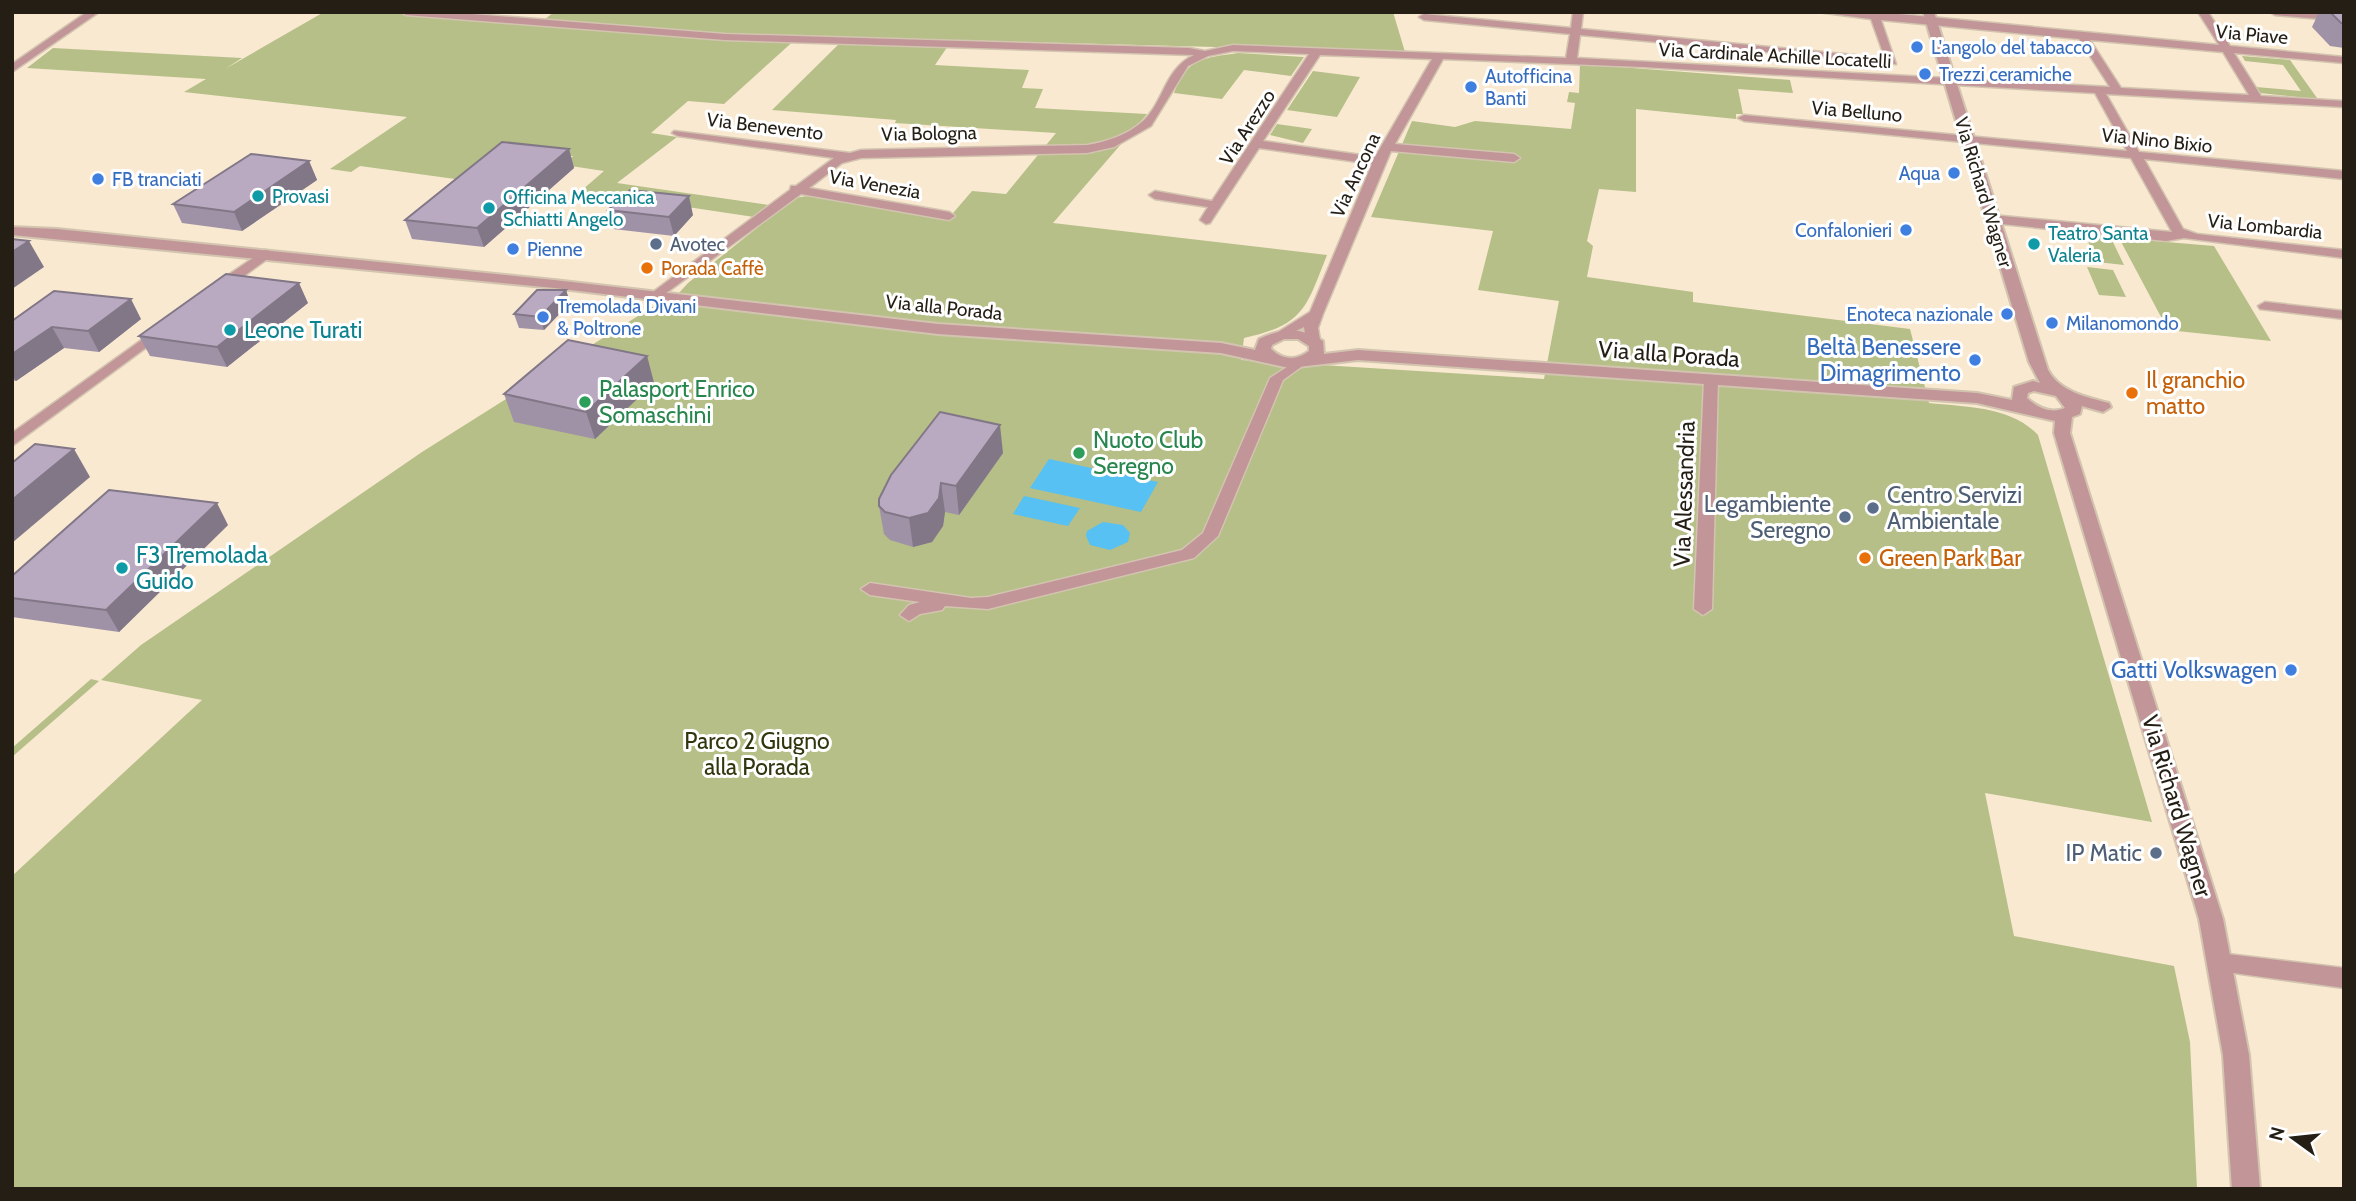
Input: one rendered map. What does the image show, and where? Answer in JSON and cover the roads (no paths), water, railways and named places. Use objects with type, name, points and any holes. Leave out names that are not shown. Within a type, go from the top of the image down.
[{"type":"street","points":[[406,12],[725,37],[1189,51],[1205,54]]},
{"type":"street","points":[[1571,61],[1578,12]]},
{"type":"street","name":"Via Piave","points":[[1823,12],[1930,17],[2082,36],[2344,60]]},
{"type":"street","points":[[2203,12],[2256,97]]},
{"type":"street","points":[[2275,12],[2344,18]]},
{"type":"street","points":[[12,69],[91,13]]},
{"type":"street","points":[[1424,17],[1892,62],[1874,15]]},
{"type":"street","name":"Via Richard Wagner","points":[[1930,17],[2037,362],[2066,409],[2186,831],[2219,962],[2236,1055],[2246,1189]]},
{"type":"street","points":[[2082,36],[2119,93]]},
{"type":"street","name":"Via Cardinale Achille Locatelli","points":[[1205,54],[1233,48],[1438,58],[1571,61],[2099,92],[2256,97],[2344,104]]},
{"type":"street","name":"Via Arezzo","points":[[1206,220],[1316,52]]},
{"type":"street","name":"Via Bologna","points":[[661,296],[830,164],[848,156],[1087,149],[1110,145],[1147,124],[1156,113],[1177,70],[1205,54]]},
{"type":"street","name":"Via Ancona","points":[[1315,342],[1311,328],[1379,160],[1438,58]]},
{"type":"street","points":[[2099,92],[2169,220],[2182,235]]},
{"type":"street","name":"Via Belluno","points":[[1744,118],[1967,139]]},
{"type":"street","name":"Via Benevento","points":[[678,133],[848,156]]},
{"type":"street","name":"Via Nino Bixio","points":[[1967,139],[2344,175]]},
{"type":"street","points":[[1258,144],[1379,160]]},
{"type":"street","points":[[1388,147],[1514,158]]},
{"type":"street","name":"Via Venezia","points":[[796,189],[949,216]]},
{"type":"street","points":[[1155,195],[1216,205]]},
{"type":"street","name":"Via Lombardia","points":[[1992,219],[2166,237],[2182,235],[2344,254]]},
{"type":"street","name":"Via alla Porada","points":[[12,231],[265,254],[949,330],[1221,348],[1283,362],[1358,355],[1977,398],[2034,410]]},
{"type":"street","points":[[210,294],[265,254]]},
{"type":"street","points":[[2265,306],[2344,315]]},
{"type":"street","points":[[1277,378],[1263,346],[1277,335],[1316,314]]},
{"type":"street","points":[[12,441],[177,318]]},
{"type":"street","name":"Via alla Porada","points":[[1221,348],[1277,335],[1302,335],[1315,342],[1358,355]]},
{"type":"street","points":[[909,615],[926,606],[971,604],[1046,591],[1188,554],[1210,536],[1277,378],[1317,352],[1315,342]]},
{"type":"street","points":[[2037,362],[2036,377],[2023,389],[2019,399],[2034,410],[2066,409]]},
{"type":"street","name":"Via Alessandria","points":[[1703,609],[1710,380]]},
{"type":"street","name":"Via alla Porada","points":[[1977,398],[2042,387],[2066,409]]},
{"type":"street","points":[[870,589],[971,604]]},
{"type":"street","points":[[2219,962],[2344,978]]},
{"type":"water","points":[[1049,459],[1158,482],[1141,512],[1030,488]]},
{"type":"water","points":[[1024,496],[1080,508],[1068,526],[1013,514]]},
{"type":"water","points":[[1103,522],[1123,525],[1130,533],[1128,542],[1110,550],[1090,545],[1087,531]]},
{"type":"place","name":"L'angolo del tabacco","points":[[1917,47]]},
{"type":"place","name":"Trezzi ceramiche","points":[[1925,74]]},
{"type":"place","name":"Autofficina Banti","points":[[1471,87]]},
{"type":"place","name":"Aqua","points":[[1954,173]]},
{"type":"place","name":"FB tranciati","points":[[98,179]]},
{"type":"place","name":"Provasi","points":[[258,196]]},
{"type":"place","name":"Officina Meccanica Schiatti Angelo","points":[[489,208]]},
{"type":"place","name":"Confalonieri","points":[[1906,230]]},
{"type":"place","name":"Avotec","points":[[656,244]]},
{"type":"place","name":"Teatro Santa Valeria","points":[[2034,244]]},
{"type":"place","name":"Pienne","points":[[513,249]]},
{"type":"place","name":"Porada Caffè","points":[[647,268]]},
{"type":"place","name":"Enoteca nazionale","points":[[2007,314]]},
{"type":"place","name":"Tremolada Divani & Poltrone","points":[[543,317]]},
{"type":"place","name":"Milanomondo","points":[[2052,323]]},
{"type":"place","name":"Leone Turati","points":[[230,330]]},
{"type":"place","name":"Beltà Benessere Dimagrimento","points":[[1975,360]]},
{"type":"place","name":"Il granchio matto","points":[[2132,393]]},
{"type":"place","name":"Palasport Enrico Somaschini","points":[[585,402]]},
{"type":"place","name":"Nuoto Club Seregno","points":[[1079,453]]},
{"type":"place","name":"Centro Servizi Ambientale","points":[[1873,508]]},
{"type":"place","name":"Legambiente Seregno","points":[[1845,517]]},
{"type":"place","name":"Green Park Bar","points":[[1865,558]]},
{"type":"place","name":"F3 Tremolada Guido","points":[[122,568]]},
{"type":"place","name":"Gatti Volkswagen","points":[[2291,670]]},
{"type":"place","name":"IP Matic","points":[[2156,853]]},
{"type":"park label","name":"Parco 2 Giugno alla Porada","points":[[757,754]]}]
